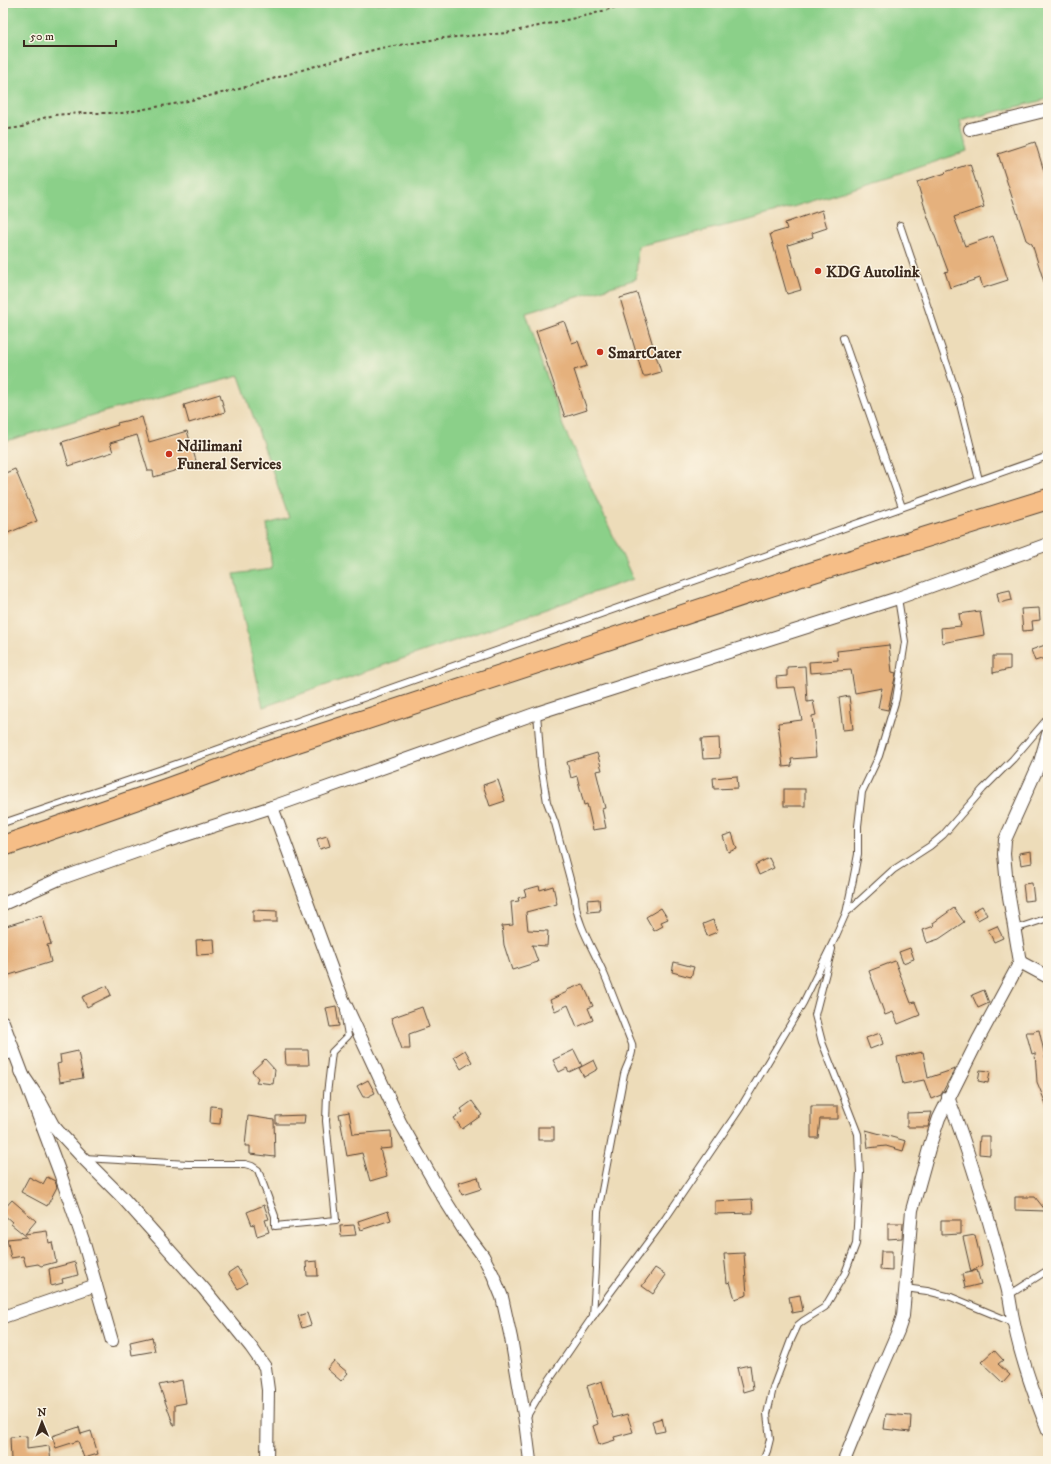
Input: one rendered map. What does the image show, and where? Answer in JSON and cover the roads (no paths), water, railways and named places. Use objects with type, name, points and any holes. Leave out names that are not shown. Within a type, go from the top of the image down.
[{"type":"highway","points":[[801,576],[1048,487]]},
{"type":"highway","points":[[3,846],[267,752],[801,576],[1048,499]]},
{"type":"street","points":[[970,129],[1048,110]]},
{"type":"street","points":[[3,904],[59,879],[158,844],[272,807],[537,713],[898,598],[1048,544]]},
{"type":"street","points":[[844,1461],[903,1316],[912,1210],[939,1118],[948,1097],[1020,962],[1007,885],[1004,854],[1005,840],[1040,762],[1048,734]]},
{"type":"street","points":[[272,807],[342,998],[400,1122],[440,1192],[465,1232],[483,1256],[502,1297],[511,1338],[530,1461]]},
{"type":"street","points":[[1020,962],[1048,977]]},
{"type":"street","points":[[3,1022],[20,1071],[61,1176],[83,1240],[112,1341]]},
{"type":"street","points":[[20,1071],[40,1099],[53,1125],[122,1197],[204,1289],[251,1347],[265,1368],[268,1390],[267,1461]]},
{"type":"street","points":[[948,1097],[961,1132],[996,1247],[1031,1386],[1048,1430]]},
{"type":"street","points":[[3,1317],[96,1284]]},
{"type":"lane","points":[[900,225],[959,400],[979,480]]},
{"type":"lane","points":[[843,338],[902,507]]},
{"type":"lane","points":[[3,823],[152,772],[1048,456]]},
{"type":"lane","points":[[525,1421],[541,1392],[593,1316],[665,1219],[741,1107],[803,1003],[835,938],[846,913],[858,854],[858,826],[862,792],[879,756],[896,699],[905,642],[898,598]]},
{"type":"lane","points":[[537,713],[541,765],[547,802],[555,823],[575,905],[580,921],[605,976],[633,1049],[624,1074],[598,1212],[593,1316]]},
{"type":"lane","points":[[846,913],[893,870],[930,846],[944,834],[983,789],[1013,759],[1048,718]]},
{"type":"lane","points":[[1015,929],[1048,918]]},
{"type":"lane","points":[[763,1461],[770,1439],[767,1414],[773,1388],[791,1340],[798,1325],[825,1307],[845,1273],[856,1244],[860,1172],[858,1134],[822,1042],[815,1016],[835,938]]},
{"type":"lane","points":[[83,1158],[188,1164],[245,1164],[258,1170],[275,1216],[275,1226],[336,1220],[326,1121],[327,1094],[332,1052],[348,1036],[342,998]]},
{"type":"lane","points":[[3,1058],[15,1054]]},
{"type":"lane","points":[[1009,1295],[1048,1270]]},
{"type":"lane","points":[[905,1288],[927,1291],[951,1297],[1014,1323]]},
{"type":"place","name":"KDG Autolink","points":[[818,271]]},
{"type":"place","name":"SmartCater","points":[[600,352]]},
{"type":"place","name":"Ndilimani Funeral Services","points":[[169,454]]}]
